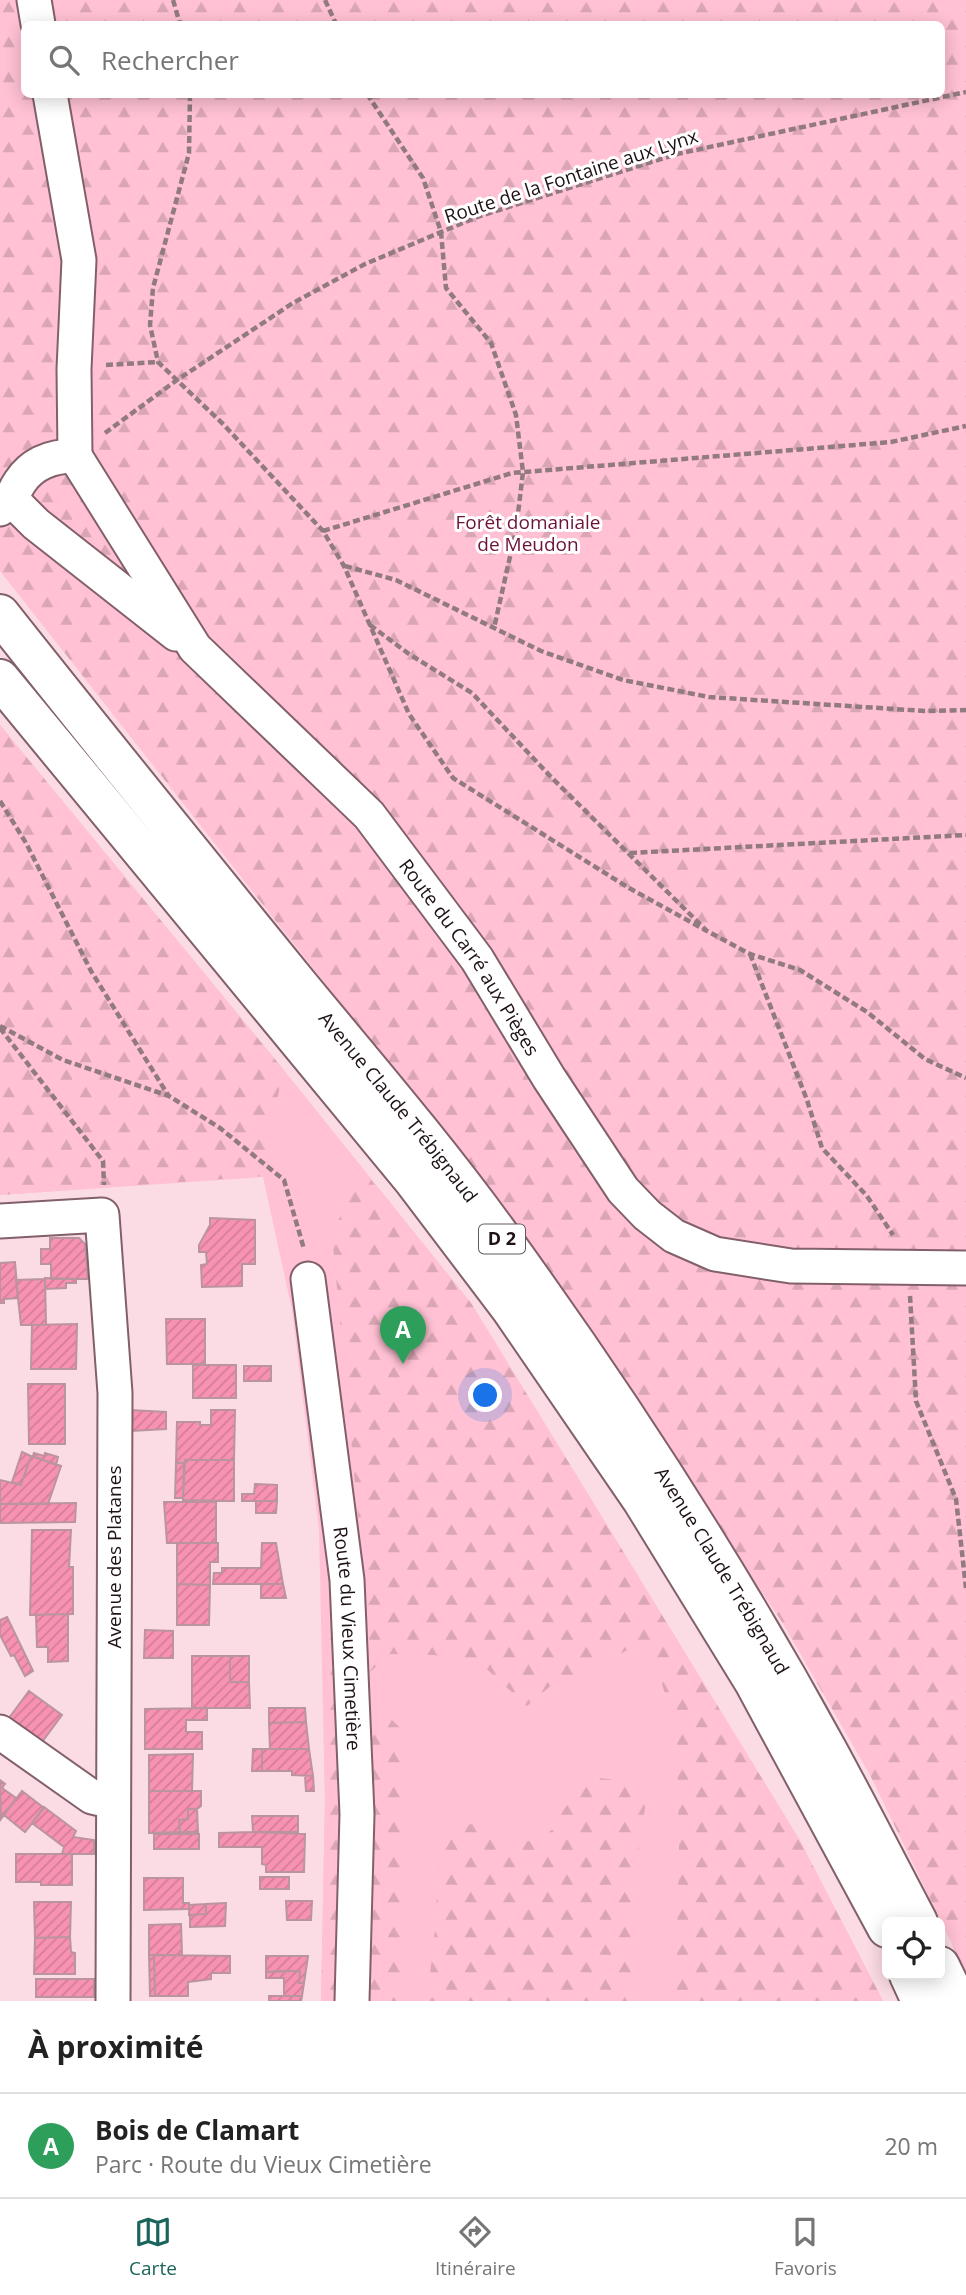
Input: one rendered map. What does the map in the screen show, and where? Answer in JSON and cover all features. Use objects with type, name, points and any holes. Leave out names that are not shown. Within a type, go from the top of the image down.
[{"type":"main road","name":"Avenue Claude Trébignaud","points":[[0,614],[422,1135],[493,1226],[549,1305],[637,1434],[763,1637],[827,1750],[915,1917]]},
{"type":"main road","name":"Avenue Claude Trébignaud","points":[[0,679],[414,1181],[512,1309],[642,1500],[747,1671],[882,1919]]},
{"type":"main road","points":[[945,1976],[957,2001]]},
{"type":"main road","points":[[911,1980],[921,2001]]},
{"type":"street","points":[[34,0],[38,21]]},
{"type":"street","points":[[51,98],[79,260],[74,369],[75,456],[56,456],[36,465],[19,482],[6,505],[36,524],[195,648]]},
{"type":"street","name":"Route du Carré aux Pièges","points":[[75,456],[195,648],[369,815],[477,959],[549,1078],[623,1190],[647,1215],[674,1236],[715,1254],[791,1266],[966,1268]]},
{"type":"street","points":[[0,1221],[102,1215]]},
{"type":"street","name":"Avenue des Platanes","points":[[102,1215],[115,1393],[113,2001]]},
{"type":"street","name":"Route du Vieux Cimetière","points":[[309,1279],[347,1580],[357,1814],[352,2001]]},
{"type":"street","points":[[0,1732],[92,1797],[113,1802]]},
{"type":"path","points":[[173,0],[179,21]]},
{"type":"path","points":[[325,0],[335,21]]},
{"type":"path","name":"Route de la Fontaine aux Lynx","points":[[945,97],[966,92]]},
{"type":"path","points":[[190,98],[189,153],[153,288],[150,325],[158,362],[223,424],[323,531],[344,566],[409,714],[453,778],[629,888],[750,954],[800,970],[867,1012],[925,1059],[966,1078]]},
{"type":"path","points":[[370,98],[423,178],[441,232],[446,288],[491,343],[516,415],[523,472],[516,530],[494,628]]},
{"type":"path","name":"Route de la Fontaine aux Lynx","points":[[75,456],[177,380],[293,303],[365,264],[477,217],[677,154],[938,98]]},
{"type":"path","points":[[74,369],[158,362]]},
{"type":"path","points":[[323,531],[512,473],[891,442],[966,426]]},
{"type":"path","points":[[344,566],[396,580],[541,652],[623,680],[709,697],[925,712],[966,710]]},
{"type":"path","points":[[370,624],[409,654],[472,693],[551,777],[707,931]]},
{"type":"path","points":[[0,801],[26,843],[91,971],[169,1096]]},
{"type":"path","points":[[630,853],[966,835]]},
{"type":"path","points":[[750,954],[807,1100],[822,1148],[867,1196],[881,1216],[908,1267],[916,1401],[956,1499],[966,1588]]},
{"type":"path","points":[[0,1027],[63,1060],[169,1096],[220,1128],[284,1180],[305,1252],[309,1279]]},
{"type":"path","points":[[0,1027],[103,1161],[102,1215]]},
{"type":"green space","name":"Forêt domaniale de Meudon","points":[[0,0],[966,0],[966,1973],[945,1930],[945,1917],[939,1917],[870,1775],[782,1622],[505,1212],[0,571]]},
{"type":"green space","points":[[0,725],[471,1303],[799,1839],[883,2001],[321,2001],[325,1800],[319,1529],[292,1310],[263,1177],[0,1195]]},
{"type":"green space","points":[[0,725],[283,1069],[263,1176],[0,1195]]},
{"type":"green space","points":[[362,1169],[471,1303],[799,1839],[883,2001],[675,2001],[679,1854],[677,1729],[650,1649],[631,1648],[589,1671],[554,1683],[527,1706],[478,1661],[434,1655],[390,1654],[370,1672],[369,1634],[332,1234]]},
{"type":"green space","points":[[322,1612],[342,1614],[343,1707],[382,1711],[406,1733],[404,2001],[321,2001],[325,1800]]},
{"type":"green space","points":[[591,1777],[625,1781],[646,1802],[635,1901],[632,2001],[427,2001],[436,1920],[438,1856],[455,1826],[474,1824],[503,1846],[539,1839],[556,1827],[562,1811]]},
{"type":"building","points":[[210,1218],[255,1220],[255,1264],[242,1264],[242,1286],[202,1287],[201,1265],[207,1264],[206,1252],[199,1252],[199,1245],[210,1225]]},
{"type":"building","points":[[50,1238],[79,1238],[85,1244],[88,1279],[51,1279],[51,1264],[41,1264],[41,1249],[50,1249]]},
{"type":"building","points":[[15,1262],[18,1298],[4,1299],[4,1303],[0,1303],[0,1263]]},
{"type":"building","points":[[45,1278],[76,1279],[76,1283],[66,1283],[66,1288],[45,1289]]},
{"type":"building","points":[[45,1279],[46,1325],[21,1325],[16,1280]]},
{"type":"building","points":[[166,1319],[205,1319],[205,1364],[167,1364]]},
{"type":"building","points":[[77,1324],[76,1369],[31,1369],[32,1325]]},
{"type":"building","points":[[193,1365],[236,1365],[236,1398],[193,1398]]},
{"type":"building","points":[[244,1366],[271,1366],[271,1381],[244,1381]]},
{"type":"building","points":[[28,1384],[65,1384],[65,1444],[29,1444]]},
{"type":"building","points":[[130,1410],[166,1412],[166,1429],[131,1431]]},
{"type":"building","points":[[211,1410],[235,1410],[234,1460],[185,1460],[185,1463],[176,1463],[177,1422],[211,1425]]},
{"type":"building","points":[[22,1452],[31,1456],[21,1485],[12,1482]]},
{"type":"building","points":[[34,1453],[58,1457],[56,1465],[33,1456]]},
{"type":"building","points":[[31,1456],[61,1466],[48,1504],[0,1504],[0,1480],[21,1485]]},
{"type":"building","points":[[185,1460],[234,1460],[234,1501],[183,1500]]},
{"type":"building","points":[[176,1463],[184,1463],[183,1498],[175,1498]]},
{"type":"building","points":[[255,1484],[277,1485],[277,1501],[242,1501],[242,1494],[254,1494]]},
{"type":"building","points":[[256,1501],[277,1501],[276,1513],[256,1513]]},
{"type":"building","points":[[164,1502],[216,1502],[216,1543],[167,1543]]},
{"type":"building","points":[[76,1503],[75,1522],[0,1523],[0,1504]]},
{"type":"building","points":[[32,1530],[71,1530],[69,1567],[73,1567],[73,1614],[30,1615]]},
{"type":"building","points":[[177,1543],[218,1543],[218,1562],[210,1562],[210,1585],[177,1584]]},
{"type":"building","points":[[262,1543],[276,1543],[283,1584],[213,1584],[214,1573],[222,1573],[222,1568],[261,1568]]},
{"type":"building","points":[[177,1584],[210,1585],[209,1625],[177,1625]]},
{"type":"building","points":[[261,1584],[283,1584],[286,1598],[261,1598]]},
{"type":"building","points":[[68,1614],[68,1661],[48,1662],[48,1647],[37,1647],[36,1615]]},
{"type":"building","points":[[7,1617],[33,1671],[25,1676],[0,1635],[0,1620]]},
{"type":"building","points":[[145,1630],[173,1631],[173,1658],[144,1658]]},
{"type":"building","points":[[192,1656],[230,1656],[230,1682],[249,1682],[250,1708],[192,1708]]},
{"type":"building","points":[[230,1656],[249,1656],[249,1682],[230,1682]]},
{"type":"building","points":[[29,1691],[62,1715],[42,1742],[9,1718]]},
{"type":"building","points":[[207,1708],[207,1720],[186,1720],[186,1732],[202,1732],[202,1749],[145,1749],[145,1709]]},
{"type":"building","points":[[269,1708],[305,1708],[306,1722],[269,1723]]},
{"type":"building","points":[[306,1722],[309,1749],[270,1749],[269,1723]]},
{"type":"building","points":[[253,1749],[262,1749],[262,1771],[252,1771]]},
{"type":"building","points":[[262,1749],[309,1749],[313,1776],[292,1775],[292,1771],[262,1771]]},
{"type":"building","points":[[193,1754],[192,1791],[149,1791],[149,1755]]},
{"type":"building","points":[[305,1776],[313,1776],[314,1791],[306,1791]]},
{"type":"building","points":[[0,1780],[5,1784],[2,1788],[16,1798],[1,1819]]},
{"type":"building","points":[[22,1791],[44,1808],[25,1832],[4,1815]]},
{"type":"building","points":[[149,1791],[201,1791],[201,1806],[188,1809],[188,1819],[179,1820],[180,1832],[149,1833]]},
{"type":"building","points":[[44,1807],[76,1831],[73,1837],[94,1840],[94,1854],[62,1854],[64,1847],[32,1823]]},
{"type":"building","points":[[188,1809],[197,1809],[198,1832],[180,1832],[179,1820],[188,1819]]},
{"type":"building","points":[[252,1816],[298,1816],[298,1832],[253,1832]]},
{"type":"building","points":[[219,1833],[305,1834],[304,1872],[266,1872],[266,1865],[262,1864],[262,1847],[219,1847]]},
{"type":"building","points":[[154,1834],[199,1834],[199,1849],[154,1849]]},
{"type":"building","points":[[16,1854],[72,1854],[72,1885],[16,1882]]},
{"type":"building","points":[[260,1877],[289,1877],[289,1889],[260,1889]]},
{"type":"building","points":[[144,1878],[183,1878],[183,1903],[189,1903],[189,1909],[144,1910]]},
{"type":"building","points":[[286,1901],[312,1901],[311,1920],[287,1920]]},
{"type":"building","points":[[34,1902],[71,1902],[70,1937],[35,1938]]},
{"type":"building","points":[[226,1903],[225,1926],[190,1927],[190,1915],[206,1914],[206,1904]]},
{"type":"building","points":[[206,1904],[206,1914],[189,1915],[189,1905]]},
{"type":"building","points":[[181,1924],[182,1955],[149,1955],[149,1925]]},
{"type":"building","points":[[70,1937],[71,1952],[75,1953],[75,1974],[34,1974],[35,1938]]},
{"type":"building","points":[[149,1955],[154,1955],[155,1996],[150,1996]]},
{"type":"building","points":[[154,1955],[230,1956],[230,1973],[211,1973],[211,1979],[188,1982],[188,1996],[155,1996]]},
{"type":"building","points":[[266,1956],[308,1956],[304,1983],[299,1983],[300,1971],[266,1972]]},
{"type":"building","points":[[300,1971],[299,1983],[304,1983],[302,1996],[284,1996],[284,1978],[266,1978],[266,1972]]},
{"type":"building","points":[[36,1979],[94,1979],[94,1997],[36,1997]]},
{"type":"building","points":[[269,1996],[302,1996],[301,2001],[269,2001]]},
{"type":"place","name":"Bois de Clamart","points":[[403,1364]]}]
